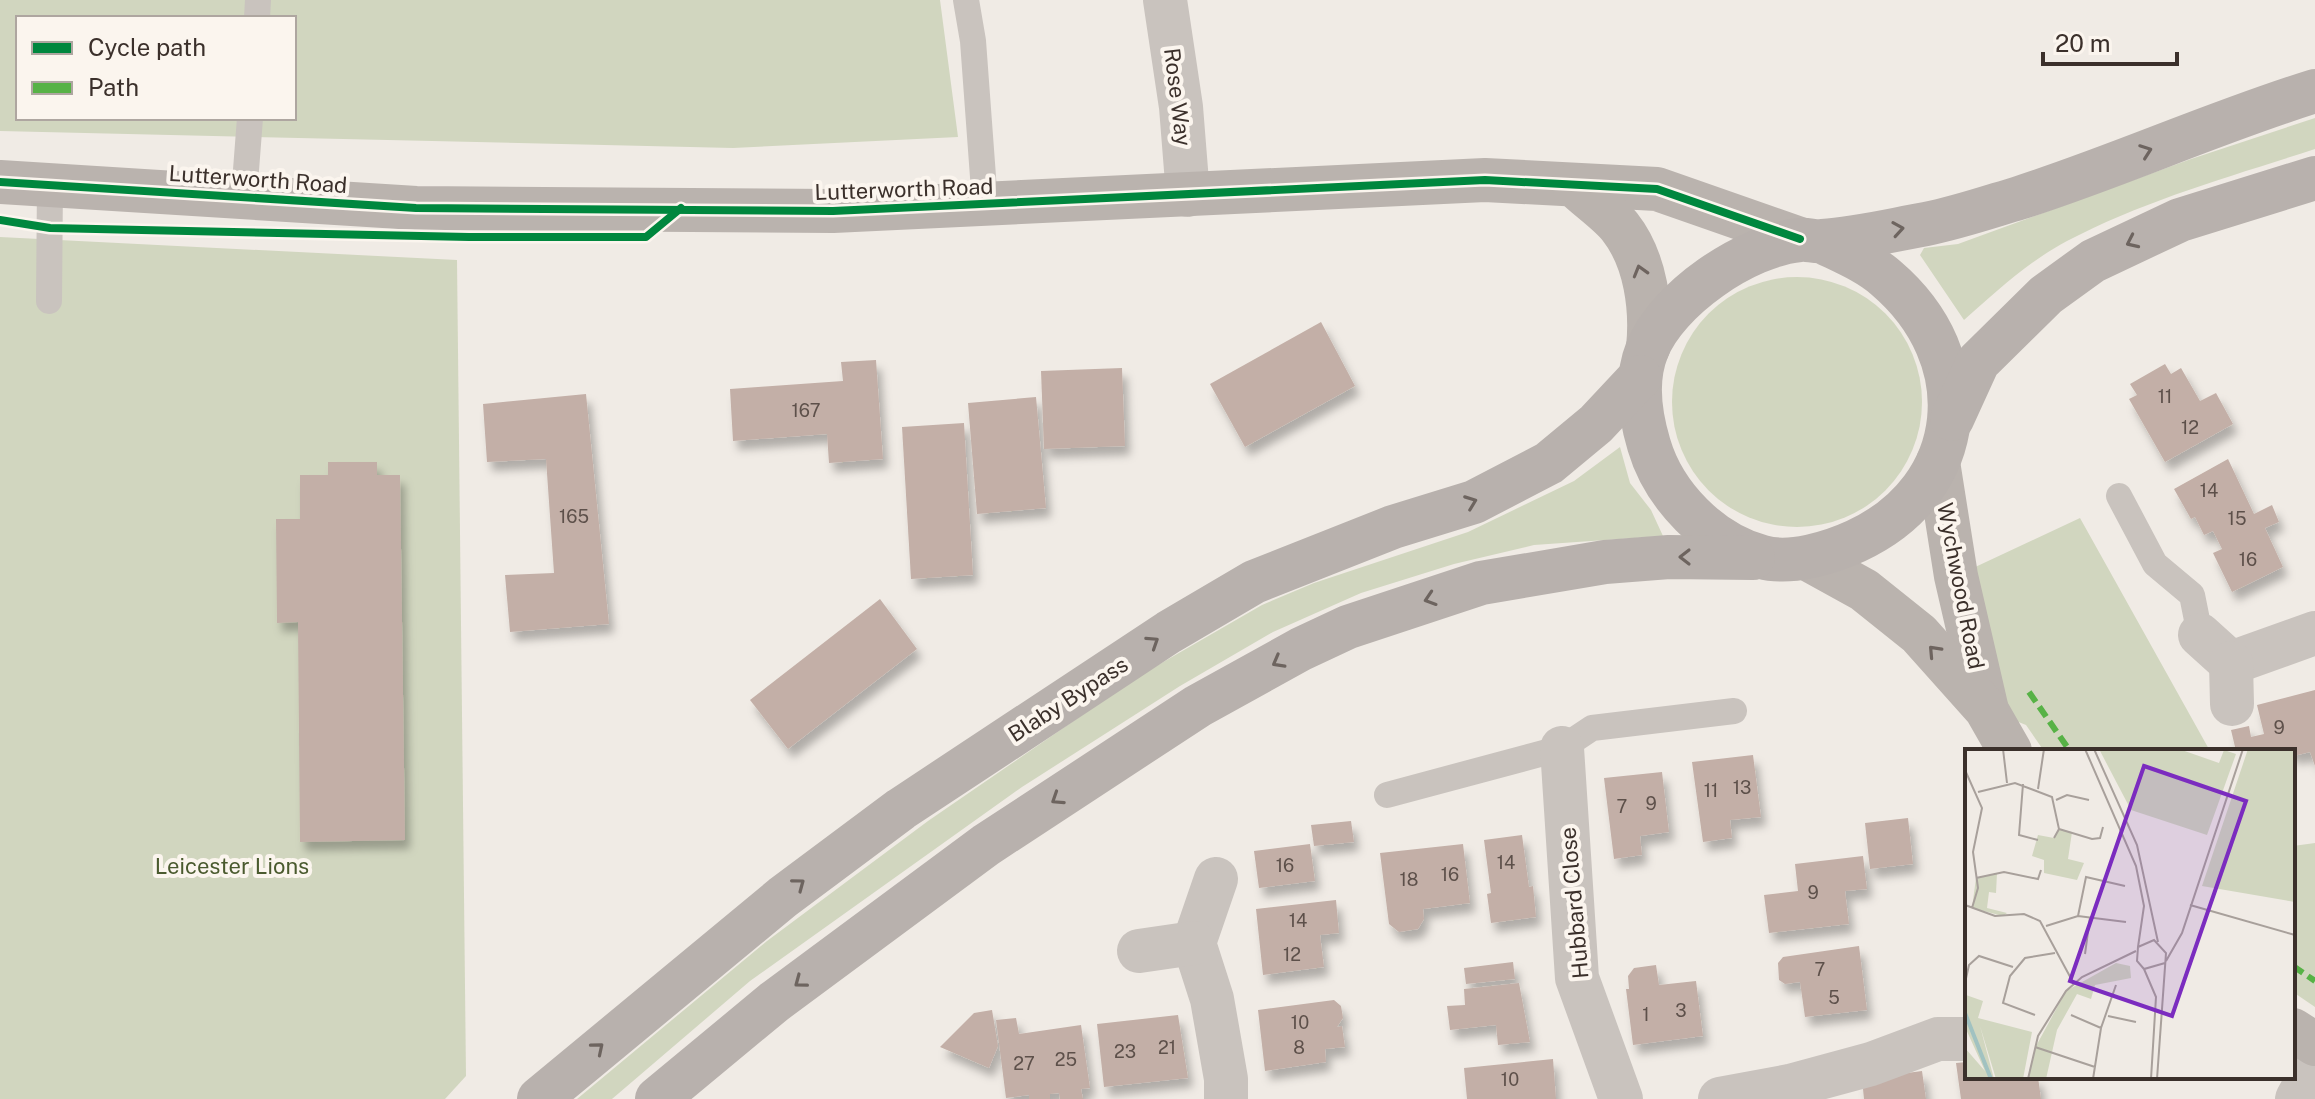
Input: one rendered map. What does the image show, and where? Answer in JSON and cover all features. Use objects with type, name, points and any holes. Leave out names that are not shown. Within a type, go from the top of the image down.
[{"type":"main road","name":"Blaby Bypass","points":[[539,1099],[783,897],[901,809],[1169,632],[1254,582],[1393,527],[1474,502],[1549,463],[1596,424],[1644,362],[1670,315],[1695,288],[1729,265],[1765,249],[1931,223],[2021,197],[2315,91]]},
{"type":"main road","points":[[657,1099],[774,1002],[986,845],[1198,706],[1301,649],[1348,627],[1481,583],[1622,561],[1669,557],[1806,558],[1872,534],[1901,513],[1930,479],[1951,420],[1978,362],[2046,295],[2093,261],[2180,220],[2315,178]]},
{"type":"main road","points":[[1811,240],[1886,278],[1913,307],[1936,343],[1948,380],[1951,420]]},
{"type":"main road","points":[[1644,362],[1642,422],[1653,459],[1670,489],[1693,515],[1721,539],[1763,558]]},
{"type":"street","name":"Rose Way","points":[[1165,0],[1181,107],[1188,195]]},
{"type":"street","name":"Lutterworth Road","points":[[0,182],[416,208],[833,211],[1485,180],[1657,189],[1811,240]]},
{"type":"street","points":[[1574,185],[1620,227],[1635,254],[1645,287],[1650,321],[1644,362]]},
{"type":"street","name":"Wychwood Road","points":[[1938,462],[1956,576],[1986,709]]},
{"type":"street","name":"Wychwood Road","points":[[1806,558],[1864,590],[1919,634],[1986,709],[2009,749]]},
{"type":"street","points":[[2221,667],[2315,633]]},
{"type":"street","name":"Hubbard Close","points":[[1562,748],[1577,978],[1621,1099]]},
{"type":"street","points":[[1216,879],[1194,943],[1212,999],[1226,1079],[1226,1099]]},
{"type":"street","points":[[1139,951],[1194,943]]},
{"type":"street","points":[[2295,1031],[2315,1044]]},
{"type":"street","points":[[1720,1099],[1790,1086],[1871,1064],[1938,1039],[1965,1039]]},
{"type":"street","points":[[2297,1099],[2315,1066]]},
{"type":"lane","points":[[966,0],[973,41],[985,204]]},
{"type":"lane","points":[[244,196],[250,120]]},
{"type":"lane","points":[[49,301],[50,183]]},
{"type":"lane","points":[[2119,496],[2155,564],[2192,595],[2221,667]]},
{"type":"lane","points":[[1387,795],[1562,748],[1592,728],[1734,711]]},
{"type":"green space","points":[[0,0],[940,0],[958,137],[733,148],[0,131]]},
{"type":"green space","points":[[2315,118],[2315,149],[2189,190],[2097,226],[2039,258],[1964,320],[1920,255],[1924,248],[1958,244],[2191,159]]},
{"type":"green space","name":"Leicester Lions","points":[[0,237],[457,260],[466,1076],[445,1099],[0,1099]]},
{"type":"green space","points":[[1797,277],[1833,282],[1856,292],[1876,305],[1894,323],[1917,366],[1922,402],[1917,438],[1907,461],[1894,481],[1876,499],[1833,522],[1797,527],[1761,522],[1738,512],[1718,499],[1700,481],[1677,438],[1672,402],[1677,366],[1687,343],[1700,323],[1718,305],[1761,282]]},
{"type":"green space","points":[[1620,447],[1630,483],[1651,510],[1663,536],[1534,545],[1454,564],[1361,593],[1273,632],[1180,686],[1022,787],[750,981],[612,1099],[577,1099],[767,941],[928,821],[1139,676],[1262,605],[1314,583],[1468,532],[1574,481]]},
{"type":"green space","points":[[2080,518],[2209,749],[2043,749],[2026,725],[1986,709],[1971,569]]},
{"type":"green space","points":[[2315,843],[2315,1007],[2295,993],[2295,846]]},
{"type":"building","points":[[1321,322],[1355,386],[1245,447],[1210,384]]},
{"type":"building","points":[[876,360],[883,459],[829,463],[827,434],[733,441],[730,389],[843,381],[841,362]]},
{"type":"building","points":[[2165,364],[2171,374],[2181,368],[2200,401],[2216,393],[2233,424],[2165,462],[2129,399],[2137,395],[2130,384]]},
{"type":"building","points":[[1122,368],[1125,446],[1044,449],[1041,371]]},
{"type":"building","points":[[586,394],[609,624],[510,632],[505,575],[554,573],[546,459],[487,462],[483,404]]},
{"type":"building","points":[[1036,397],[1046,508],[977,514],[968,403]]},
{"type":"building","points":[[964,423],[973,575],[911,579],[902,427]]},
{"type":"building","points":[[2228,459],[2254,514],[2272,505],[2279,522],[2265,528],[2283,567],[2232,592],[2213,553],[2222,549],[2213,531],[2204,535],[2174,489]]},
{"type":"building","points":[[328,462],[377,462],[377,475],[400,475],[405,840],[300,842],[298,622],[277,623],[276,519],[300,519],[300,475],[328,475]]},
{"type":"building","points":[[880,599],[917,649],[788,749],[750,700]]},
{"type":"building","points":[[2315,690],[2315,766],[2310,752],[2295,756],[2295,749],[2236,749],[2231,730],[2249,726],[2251,737],[2264,734],[2257,705]]},
{"type":"building","points":[[1753,755],[1761,817],[1730,820],[1732,838],[1703,842],[1692,762]]},
{"type":"building","points":[[1662,772],[1669,832],[1640,836],[1642,855],[1614,859],[1604,778]]},
{"type":"building","points":[[1908,818],[1913,864],[1870,869],[1865,823]]},
{"type":"building","points":[[1351,821],[1354,842],[1314,846],[1311,825]]},
{"type":"building","points":[[1522,835],[1536,917],[1491,923],[1487,894],[1491,893],[1484,840]]},
{"type":"building","points":[[1310,844],[1315,881],[1259,888],[1254,851]]},
{"type":"building","points":[[1463,844],[1470,903],[1423,909],[1424,919],[1418,929],[1399,932],[1389,924],[1380,853]]},
{"type":"building","points":[[1863,856],[1867,889],[1845,891],[1849,924],[1769,933],[1764,895],[1798,891],[1795,864]]},
{"type":"building","points":[[1336,900],[1339,933],[1320,935],[1324,967],[1263,975],[1256,909]]},
{"type":"building","points":[[1859,946],[1867,1010],[1805,1017],[1800,982],[1785,984],[1779,980],[1778,963],[1783,957]]},
{"type":"building","points":[[1513,962],[1515,979],[1466,984],[1464,968]]},
{"type":"building","points":[[1656,965],[1659,985],[1696,981],[1703,1036],[1633,1045],[1626,989],[1629,989],[1628,976],[1634,968]]},
{"type":"building","points":[[1519,983],[1530,1042],[1498,1045],[1496,1025],[1450,1030],[1447,1006],[1465,1005],[1464,989]]},
{"type":"building","points":[[1334,1000],[1341,1006],[1343,1018],[1337,1027],[1342,1026],[1345,1047],[1325,1049],[1326,1062],[1265,1071],[1258,1010]]},
{"type":"building","points":[[992,1010],[998,1046],[989,1068],[940,1047],[974,1013]]},
{"type":"building","points":[[1178,1015],[1188,1078],[1104,1087],[1097,1024]]},
{"type":"building","points":[[1016,1018],[1019,1034],[1081,1025],[1090,1088],[1081,1089],[1083,1099],[1060,1099],[1059,1093],[1050,1094],[1050,1099],[1029,1099],[1029,1095],[1006,1098],[996,1020]]},
{"type":"building","points":[[1553,1059],[1556,1099],[1467,1099],[1464,1068]]},
{"type":"building","points":[[1965,1062],[1965,1079],[2038,1079],[2041,1099],[1961,1099],[1956,1063]]},
{"type":"building","points":[[1922,1071],[1926,1099],[1864,1099],[1862,1079]]},
{"type":"marked path","points":[[2029,692],[2069,749]]},
{"type":"marked path","points":[[2295,967],[2315,981]]},
{"type":"cycle path","points":[[0,182],[416,208],[833,211],[1485,180],[1657,189],[1800,239]]},
{"type":"cycle path","points":[[0,220],[50,228],[469,237],[646,237],[681,208]]}]
